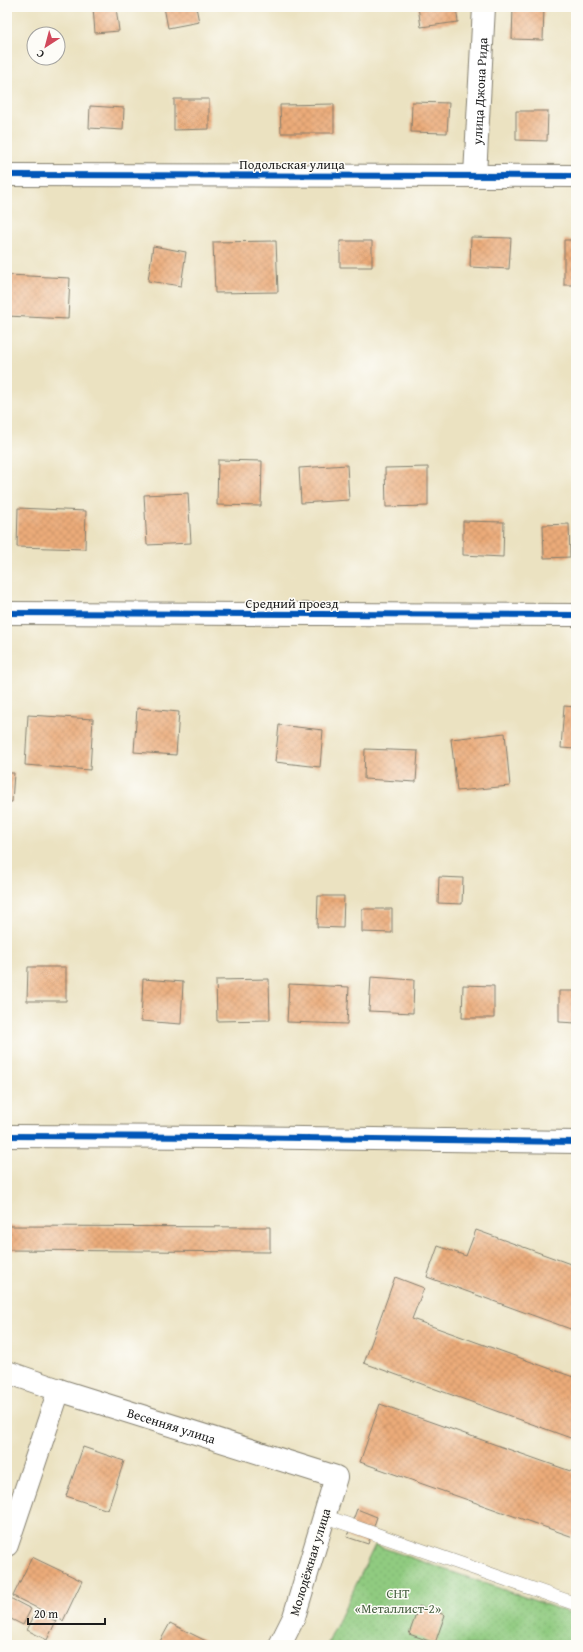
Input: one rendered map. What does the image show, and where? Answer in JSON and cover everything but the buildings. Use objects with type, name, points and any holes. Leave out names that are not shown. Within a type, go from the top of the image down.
[{"type":"street","name":"улица Джона Рида","points":[[475,175],[484,7]]},
{"type":"street","name":"Подольская улица","points":[[7,175],[576,176]]},
{"type":"street","name":"Средний проезд","points":[[7,614],[576,615]]},
{"type":"street","points":[[7,1136],[229,1137],[576,1142]]},
{"type":"street","name":"Весенняя улица","points":[[7,1372],[59,1390],[336,1477]]},
{"type":"street","points":[[7,1544],[59,1390]]},
{"type":"street","name":"Молодёжная улица","points":[[280,1645],[294,1617],[336,1477]]},
{"type":"lane","points":[[324,1516],[576,1604]]},
{"type":"green space","name":"СНТ «Металлист-2»","points":[[375,1545],[576,1615],[576,1645],[327,1645]]},
{"type":"cycle path","points":[[7,175],[576,176]]},
{"type":"cycle path","points":[[7,613],[576,615]]},
{"type":"cycle path","points":[[7,1136],[229,1137],[576,1142]]}]
